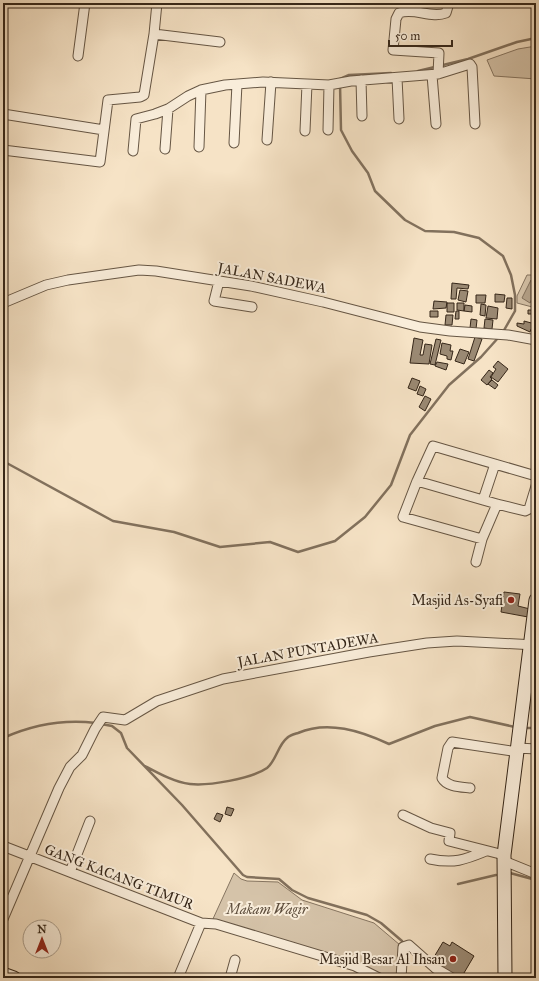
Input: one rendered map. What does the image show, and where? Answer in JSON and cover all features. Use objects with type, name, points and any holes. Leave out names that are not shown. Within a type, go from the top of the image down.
[{"type":"main road","points":[[505,978],[504,858],[533,645],[536,600]]},
{"type":"main road","points":[[3,974],[14,978]]},
{"type":"street","points":[[78,56],[85,3]]},
{"type":"street","points":[[3,150],[100,162],[108,100],[140,97],[144,95],[154,34],[157,3]]},
{"type":"street","points":[[436,124],[436,73],[439,53],[393,50],[396,19],[399,13],[404,11],[439,16],[446,13],[449,3]]},
{"type":"street","points":[[154,34],[220,42]]},
{"type":"street","points":[[133,152],[136,119],[168,108],[201,90],[237,84],[271,82],[331,85],[436,73],[470,64],[472,67],[475,124]]},
{"type":"street","points":[[397,78],[399,119]]},
{"type":"street","points":[[356,81],[362,116]]},
{"type":"street","points":[[266,140],[271,82]]},
{"type":"street","points":[[234,144],[237,84]]},
{"type":"street","points":[[305,131],[307,84]]},
{"type":"street","points":[[328,130],[331,85]]},
{"type":"street","points":[[199,146],[201,90]]},
{"type":"street","points":[[165,149],[168,108]]},
{"type":"street","points":[[3,114],[104,130]]},
{"type":"street","name":"JALAN SADEWA","points":[[3,303],[46,285],[139,270],[219,281],[323,302],[420,327],[450,331],[508,335],[536,340]]},
{"type":"street","points":[[219,281],[214,301],[252,307]]},
{"type":"street","points":[[482,540],[403,517],[433,446],[536,476]]},
{"type":"street","points":[[483,500],[495,464]]},
{"type":"street","points":[[417,481],[525,511],[529,509],[536,486]]},
{"type":"street","points":[[476,562],[482,540],[496,504]]},
{"type":"street","name":"JALAN PUNTADEWA","points":[[28,857],[70,767],[82,754],[97,725],[105,717],[125,720],[157,701],[223,679],[369,652],[427,643],[456,641],[533,645]]},
{"type":"street","points":[[470,788],[451,785],[444,782],[442,778],[448,748],[452,742],[518,750],[536,749]]},
{"type":"street","points":[[403,815],[431,828],[450,833],[449,841],[486,851],[536,874]]},
{"type":"street","points":[[70,872],[90,821]]},
{"type":"street","name":"GANG KACANG TIMUR","points":[[3,846],[201,923],[216,924],[355,966],[379,978]]},
{"type":"street","points":[[430,859],[452,862],[468,859],[486,851]]},
{"type":"street","points":[[3,919],[28,857]]},
{"type":"street","points":[[178,978],[201,923]]},
{"type":"street","points":[[401,978],[403,947],[409,945],[435,968],[452,978]]},
{"type":"street","points":[[230,978],[235,960]]},
{"type":"green space","points":[[536,46],[536,79],[494,76],[487,60],[518,49]]},
{"type":"green space","points":[[527,275],[533,275],[536,278],[536,308],[517,303],[517,296]]},
{"type":"green space","name":"Makam Wagir","points":[[234,873],[241,879],[247,881],[278,882],[302,900],[374,923],[400,945],[396,978],[387,978],[212,921]]},
{"type":"shaded area","points":[[531,280],[536,282],[536,291],[530,303],[522,298]]},
{"type":"building","points":[[452,283],[469,285],[468,289],[457,288],[456,299],[451,299]]},
{"type":"building","points":[[460,290],[468,291],[466,302],[458,300]]},
{"type":"building","points":[[495,294],[505,295],[504,302],[495,302]]},
{"type":"building","points":[[476,295],[486,295],[485,303],[476,303]]},
{"type":"building","points":[[507,298],[512,298],[512,309],[506,308]]},
{"type":"building","points":[[434,301],[447,302],[446,308],[433,309]]},
{"type":"building","points":[[447,303],[454,303],[454,312],[447,312]]},
{"type":"building","points":[[457,303],[464,303],[464,311],[457,310]]},
{"type":"building","points":[[481,304],[486,305],[485,316],[480,315]]},
{"type":"building","points":[[465,305],[472,306],[472,312],[464,311]]},
{"type":"building","points":[[488,306],[498,308],[497,319],[486,318]]},
{"type":"building","points":[[528,310],[534,310],[534,314],[528,314]]},
{"type":"building","points":[[430,311],[438,311],[438,317],[430,317]]},
{"type":"building","points":[[456,311],[459,311],[459,319],[455,319]]},
{"type":"building","points":[[446,315],[453,315],[452,325],[445,325]]},
{"type":"building","points":[[471,319],[477,320],[476,329],[470,328]]},
{"type":"building","points":[[485,319],[493,320],[492,329],[484,328]]},
{"type":"building","points":[[524,321],[535,324],[534,329],[531,329],[530,332],[517,326],[517,323],[524,324]]},
{"type":"building","points":[[475,337],[482,339],[474,361],[468,359]]},
{"type":"building","points":[[414,338],[423,340],[420,355],[423,355],[425,344],[432,345],[429,364],[410,363]]},
{"type":"building","points":[[436,339],[441,340],[435,365],[430,364]]},
{"type":"building","points":[[442,343],[451,345],[450,351],[453,351],[451,360],[447,359],[447,356],[440,354]]},
{"type":"building","points":[[460,349],[469,352],[464,364],[455,361]]},
{"type":"building","points":[[498,361],[508,369],[498,382],[491,377],[496,369],[493,367]]},
{"type":"building","points":[[437,362],[448,364],[446,370],[435,366]]},
{"type":"building","points":[[489,370],[493,373],[490,377],[492,379],[487,385],[481,380]]},
{"type":"building","points":[[412,378],[420,381],[416,391],[408,388]]},
{"type":"building","points":[[492,380],[498,385],[495,389],[488,384]]},
{"type":"building","points":[[420,386],[426,389],[423,396],[417,394]]},
{"type":"building","points":[[425,396],[431,399],[425,411],[419,407]]},
{"type":"building","name":"Masjid As-Syafi","points":[[504,592],[520,594],[518,606],[530,609],[528,617],[501,612]]},
{"type":"building","points":[[227,807],[234,809],[231,816],[225,814]]},
{"type":"building","points":[[217,813],[223,815],[220,822],[214,819]]},
{"type":"building","name":"Masjid Besar Al Ihsan","points":[[443,942],[450,946],[452,942],[474,956],[461,978],[456,978],[431,962]]},
{"type":"waterway","points":[[418,71],[468,59],[517,42],[536,38]]},
{"type":"waterway","points":[[340,79],[349,75],[391,73]]},
{"type":"waterway","points":[[340,84],[341,130],[352,151],[368,173],[375,191],[405,220],[425,231],[454,232],[479,238],[503,256],[511,275],[515,295],[515,311],[503,332]]},
{"type":"waterway","points":[[3,461],[113,521],[174,532],[220,547],[270,542],[298,552],[335,541],[365,517],[391,485],[410,435],[449,385],[481,357],[498,338]]},
{"type":"waterway","points":[[145,766],[166,777],[178,781],[190,784],[207,784],[229,781],[260,772],[270,765],[281,745],[287,738],[309,729],[333,727],[356,731],[389,744],[435,726],[470,717],[515,727]]},
{"type":"waterway","points":[[3,738],[14,733],[48,724],[72,722],[96,723]]},
{"type":"waterway","points":[[101,724],[112,726],[121,733],[127,748],[182,805],[243,875],[247,877],[279,879],[292,890],[308,898],[367,915],[381,923],[402,941]]},
{"type":"waterway","points":[[527,728],[536,728]]},
{"type":"waterway","points":[[510,873],[536,880]]},
{"type":"waterway","points":[[458,884],[496,875]]},
{"type":"place","name":"Masjid As-Syafi","points":[[511,600]]},
{"type":"place","name":"Masjid Besar Al Ihsan","points":[[453,959]]}]
